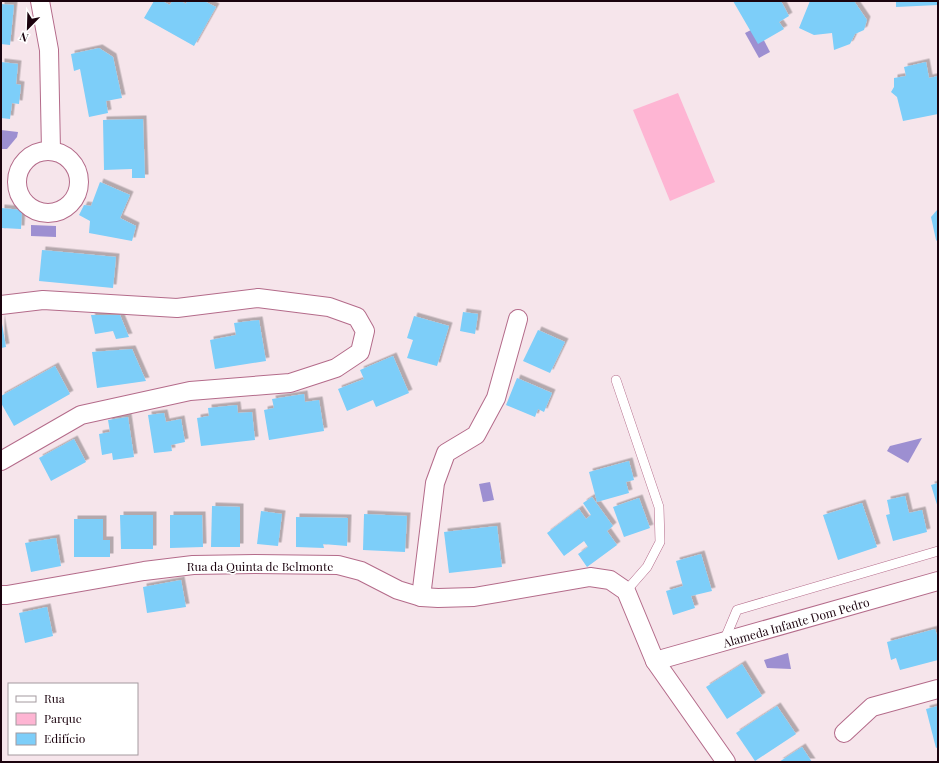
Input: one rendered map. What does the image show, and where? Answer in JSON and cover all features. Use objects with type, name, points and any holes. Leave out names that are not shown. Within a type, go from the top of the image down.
[{"type":"street","points":[[40,1],[50,50],[51,151]]},
{"type":"street","points":[[1,305],[43,300],[177,308],[258,298],[329,307],[357,317],[365,331],[360,352],[336,368],[290,383],[190,391],[81,415],[1,461]]},
{"type":"street","points":[[421,597],[435,483],[446,453],[476,435],[496,398],[518,319]]},
{"type":"street","name":"Rua da Quinta de Belmonte","points":[[1,595],[144,571],[193,565],[255,564],[338,565],[362,571],[398,590],[421,597],[474,597],[590,576],[610,580],[626,591]]},
{"type":"street","name":"Alameda Infante Dom Pedro","points":[[655,661],[938,581]]},
{"type":"street","points":[[626,591],[655,661],[726,762]]},
{"type":"street","points":[[844,734],[872,707],[938,689]]},
{"type":"lane","points":[[616,380],[659,507],[660,542],[647,567],[626,591]]},
{"type":"lane","points":[[723,642],[737,610],[938,551]]},
{"type":"green space","points":[[678,93],[715,182],[670,201],[633,110]]},
{"type":"shaded area","points":[[757,27],[770,52],[759,58],[745,33]]},
{"type":"shaded area","points":[[1,130],[18,132],[17,137],[7,149],[1,149]]},
{"type":"shaded area","points":[[31,225],[56,226],[56,237],[31,236]]},
{"type":"shaded area","points":[[922,438],[908,463],[887,451],[890,446]]},
{"type":"shaded area","points":[[490,482],[494,500],[483,502],[479,484]]},
{"type":"shaded area","points":[[788,653],[791,669],[767,668],[764,660]]},
{"type":"building","points":[[154,1],[162,1],[170,5],[172,1],[181,1],[186,4],[187,1],[204,1],[216,7],[194,46],[144,18]]},
{"type":"building","points":[[733,1],[781,1],[789,16],[779,22],[784,29],[758,44]]},
{"type":"building","points":[[810,1],[854,1],[867,20],[864,30],[855,34],[850,44],[834,50],[832,33],[814,35],[799,28]]},
{"type":"building","points":[[896,1],[938,1],[938,5],[896,7]]},
{"type":"building","points":[[1,4],[14,5],[10,45],[1,44]]},
{"type":"building","points":[[99,48],[113,57],[122,98],[106,101],[108,113],[89,117],[80,69],[74,71],[71,54]]},
{"type":"building","points":[[1,62],[18,64],[16,84],[21,85],[19,104],[12,103],[10,119],[1,118]]},
{"type":"building","points":[[926,62],[929,78],[938,76],[938,114],[903,121],[897,97],[891,92],[894,87],[894,78],[906,76],[904,67]]},
{"type":"building","points":[[143,119],[145,178],[132,178],[132,169],[104,170],[103,120]]},
{"type":"building","points":[[100,182],[130,195],[120,218],[136,226],[132,241],[89,233],[90,221],[79,215],[84,205],[91,206]]},
{"type":"building","points":[[1,208],[22,210],[21,229],[2,228],[1,232]]},
{"type":"building","points":[[938,209],[938,242],[936,240],[931,217]]},
{"type":"building","points":[[42,250],[116,257],[113,288],[39,281]]},
{"type":"building","points":[[463,312],[478,314],[475,334],[460,331]]},
{"type":"building","points":[[91,315],[120,315],[129,337],[116,339],[113,331],[95,334]]},
{"type":"building","points":[[414,316],[449,326],[437,366],[407,358],[413,340],[407,338]]},
{"type":"building","points":[[1,318],[6,347],[1,348]]},
{"type":"building","points":[[259,320],[266,361],[215,369],[210,340],[236,335],[234,323]]},
{"type":"building","points":[[538,330],[565,342],[550,373],[523,361]]},
{"type":"building","points":[[132,349],[146,381],[97,388],[92,352]]},
{"type":"building","points":[[393,356],[409,393],[376,407],[373,400],[347,411],[338,389],[364,379],[360,370]]},
{"type":"building","points":[[55,366],[70,394],[14,426],[1,403],[1,396]]},
{"type":"building","points":[[517,378],[552,393],[544,412],[538,409],[535,417],[506,405]]},
{"type":"building","points":[[304,394],[305,402],[319,400],[324,431],[269,440],[264,410],[274,408],[272,399]]},
{"type":"building","points":[[237,405],[238,413],[252,412],[255,440],[201,446],[197,418],[209,416],[208,408]]},
{"type":"building","points":[[164,413],[166,422],[181,419],[185,442],[171,445],[172,451],[154,453],[148,415]]},
{"type":"building","points":[[128,417],[134,457],[113,460],[112,453],[102,455],[99,434],[110,432],[108,420]]},
{"type":"building","points":[[74,439],[86,462],[51,481],[39,458]]},
{"type":"building","points":[[629,461],[634,480],[626,482],[629,493],[597,502],[589,472]]},
{"type":"building","points":[[938,483],[938,508],[931,485]]},
{"type":"building","points":[[905,496],[909,513],[922,510],[927,532],[893,541],[886,515],[890,514],[887,500]]},
{"type":"building","points":[[592,497],[613,526],[607,531],[617,545],[587,567],[578,554],[588,547],[584,541],[564,556],[547,533],[579,509],[586,519],[591,515],[583,503]]},
{"type":"building","points":[[639,498],[650,528],[624,537],[613,507]]},
{"type":"building","points":[[862,503],[877,547],[838,560],[823,515]]},
{"type":"building","points":[[212,506],[240,507],[240,547],[211,547]]},
{"type":"building","points":[[261,511],[282,514],[278,546],[257,544]]},
{"type":"building","points":[[364,514],[407,516],[405,552],[363,550]]},
{"type":"building","points":[[120,515],[153,515],[153,549],[121,549]]},
{"type":"building","points":[[170,515],[202,515],[203,547],[170,548]]},
{"type":"building","points":[[296,517],[348,518],[347,546],[323,544],[324,548],[296,547]]},
{"type":"building","points":[[74,519],[103,519],[103,540],[110,540],[110,557],[74,557]]},
{"type":"building","points":[[497,526],[502,567],[449,573],[444,532]]},
{"type":"building","points":[[56,538],[61,566],[31,572],[25,543]]},
{"type":"building","points":[[701,554],[712,591],[691,596],[695,608],[673,615],[666,591],[683,586],[676,561]]},
{"type":"building","points":[[181,580],[186,607],[147,613],[143,587]]},
{"type":"building","points":[[47,607],[53,636],[25,643],[19,613]]},
{"type":"building","points":[[935,629],[938,638],[938,660],[900,670],[896,658],[891,660],[887,642]]},
{"type":"building","points":[[742,664],[762,696],[727,719],[706,687]]},
{"type":"building","points":[[777,706],[796,734],[755,761],[736,733]]},
{"type":"building","points":[[938,706],[938,747],[936,748],[926,709]]},
{"type":"building","points":[[802,747],[812,762],[779,762]]}]
